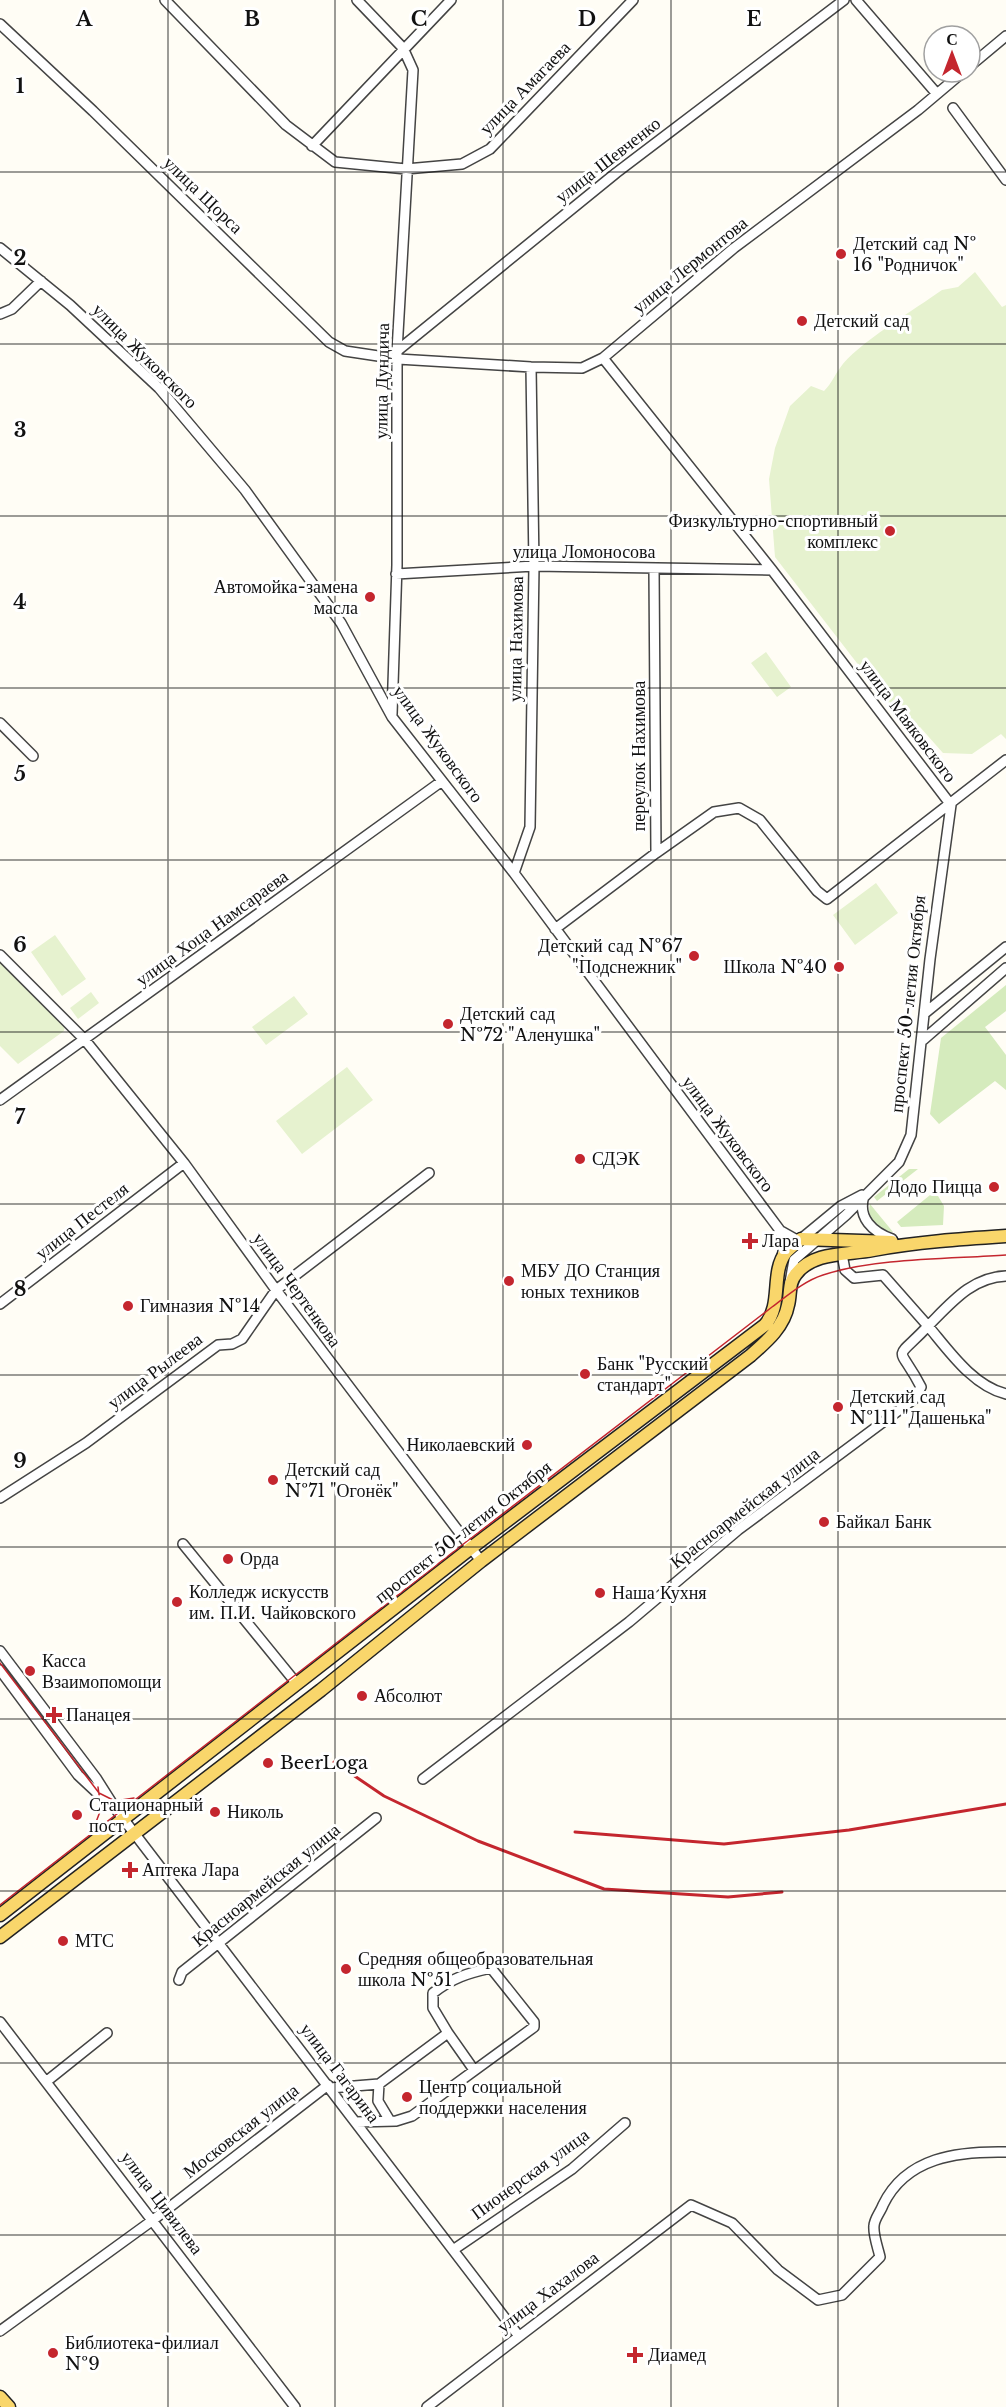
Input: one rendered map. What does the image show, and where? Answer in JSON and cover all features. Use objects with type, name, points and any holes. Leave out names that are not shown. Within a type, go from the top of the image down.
[{"type":"main road","name":"проспект 50-летия Октября","points":[[0,1937],[321,1689],[481,1561],[764,1344],[782,1321],[788,1306],[792,1280],[801,1268],[817,1259],[903,1243],[1006,1236]]},
{"type":"main road","name":"проспект 50-летия Октября","points":[[0,1915],[471,1548],[765,1325],[771,1318],[776,1304],[781,1265],[786,1253],[801,1239],[903,1243]]},
{"type":"main road","points":[[0,2397],[9,2407]]},
{"type":"street","name":"улица Амагаева","points":[[165,0],[286,125],[312,146],[335,162],[406,169],[462,164],[490,149],[633,0]]},
{"type":"street","points":[[357,0],[403,48]]},
{"type":"street","points":[[312,146],[451,0]]},
{"type":"street","name":"улица Шевченко","points":[[398,355],[616,174],[843,0]]},
{"type":"street","points":[[856,0],[937,94]]},
{"type":"street","name":"улица Щорса","points":[[0,24],[93,111],[329,342],[345,351],[398,355]]},
{"type":"street","points":[[982,56],[1006,36]]},
{"type":"street","name":"улица Дундича","points":[[392,717],[398,355],[413,70],[403,48]]},
{"type":"street","name":"улица Лермонтова","points":[[398,355],[531,367],[582,368],[603,358],[734,248],[949,84]]},
{"type":"street","points":[[953,108],[1006,180]]},
{"type":"street","name":"улица Жуковского","points":[[0,248],[70,305],[159,388],[245,490],[341,623],[392,717],[514,873],[779,1229]]},
{"type":"street","points":[[0,314],[12,309],[41,281]]},
{"type":"street","name":"улица Маяковского","points":[[603,358],[772,570],[951,805],[827,899],[817,891],[760,820],[739,808],[714,812],[656,853]]},
{"type":"street","name":"улица Нахимова","points":[[514,873],[530,827],[534,566],[531,367]]},
{"type":"street","name":"улица Ломоносова","points":[[396,574],[534,566],[772,570]]},
{"type":"street","name":"переулок Нахимова","points":[[555,929],[656,853],[654,568]]},
{"type":"street","points":[[0,723],[33,756]]},
{"type":"street","points":[[951,805],[1006,760]]},
{"type":"street","name":"улица Хоца Намсараева","points":[[0,1100],[442,781]]},
{"type":"street","name":"проспект 50-летия Октября","points":[[866,1192],[903,1156],[914,1115],[951,805]]},
{"type":"street","points":[[925,1013],[1006,947]]},
{"type":"street","name":"улица Чертенкова","points":[[0,955],[85,1040],[184,1163],[276,1290],[481,1561]]},
{"type":"street","points":[[922,1040],[1006,968]]},
{"type":"street","points":[[976,973],[986,985]]},
{"type":"street","name":"улица Пестеля","points":[[0,1304],[184,1163]]},
{"type":"street","name":"улица Рылеева","points":[[0,1498],[86,1443],[218,1345],[232,1344],[242,1338],[276,1290],[429,1173]]},
{"type":"street","points":[[779,1229],[795,1239],[801,1239],[841,1206],[866,1192]]},
{"type":"street","points":[[790,1288],[794,1260],[846,1215],[866,1192]]},
{"type":"street","points":[[866,1192],[862,1204],[867,1224],[879,1234],[903,1243]]},
{"type":"street","points":[[779,1229],[784,1245],[781,1265]]},
{"type":"street","points":[[842,1254],[844,1270],[854,1278],[883,1275],[961,1365],[986,1386],[1006,1394]]},
{"type":"street","points":[[928,1326],[975,1284],[992,1276],[1006,1276]]},
{"type":"street","name":"Красноармейская улица","points":[[423,1779],[629,1622],[738,1530],[914,1400],[921,1387],[904,1363],[903,1348],[928,1326]]},
{"type":"street","points":[[183,1544],[297,1684]]},
{"type":"street","points":[[0,1651],[96,1778],[115,1808]]},
{"type":"street","points":[[0,1670],[78,1775],[115,1808]]},
{"type":"street","name":"улица Гагарина","points":[[115,1808],[518,2335]]},
{"type":"street","name":"Красноармейская улица","points":[[179,1980],[182,1972],[376,1818]]},
{"type":"street","points":[[356,2122],[390,2121],[412,2116],[535,2025],[491,1968],[462,1974],[448,1980],[433,1993],[433,2008],[474,2070]]},
{"type":"street","name":"улица Цивилева","points":[[0,2022],[295,2407]]},
{"type":"street","points":[[47,2081],[107,2033]]},
{"type":"street","points":[[329,2087],[379,2084],[448,2033]]},
{"type":"street","points":[[379,2084],[379,2106],[390,2121]]},
{"type":"street","name":"Московская улица","points":[[0,2331],[153,2220],[329,2087]]},
{"type":"street","name":"Пионерская улица","points":[[453,2250],[572,2169],[626,2123]]},
{"type":"street","name":"улица Хахалова","points":[[427,2407],[518,2335],[691,2205],[732,2223],[778,2271],[818,2300],[842,2295],[880,2257],[874,2225],[890,2191],[904,2176],[920,2164],[977,2151],[1006,2152]]},
{"type":"green space","name":"Физкультурно-спортивный комплекс","points":[[975,272],[1002,307],[1006,305],[1006,739],[1001,734],[972,754],[943,753],[920,727],[911,733],[775,557],[769,479],[775,448],[790,406],[811,386],[824,391],[848,359],[872,338],[942,290],[958,287]]},
{"type":"green space","points":[[766,652],[791,687],[777,697],[751,663]]},
{"type":"green space","points":[[876,883],[898,913],[855,945],[833,915]]},
{"type":"green space","points":[[55,935],[86,979],[62,996],[31,952]]},
{"type":"green space","points":[[0,961],[65,1023],[64,1031],[18,1064],[0,1046]]},
{"type":"green space","points":[[1006,985],[1006,1011],[985,1027],[1006,1055],[1006,1090],[995,1081],[939,1124],[930,1114],[941,1038]]},
{"type":"green space","points":[[91,992],[99,1003],[78,1019],[70,1008]]},
{"type":"green space","points":[[294,996],[308,1014],[266,1045],[252,1027]]},
{"type":"green space","points":[[347,1067],[373,1100],[302,1154],[276,1121]]},
{"type":"green space","points":[[909,1169],[918,1169],[877,1201],[874,1197]]},
{"type":"green space","points":[[935,1191],[944,1206],[943,1225],[901,1227],[897,1222]]},
{"type":"green space","points":[[870,1204],[893,1232],[882,1229],[874,1223],[870,1215]]},
{"type":"tram line","points":[[0,1905],[466,1542],[802,1285],[823,1275],[866,1265],[1006,1255]]},
{"type":"tram line","points":[[0,1663],[99,1793],[115,1801],[134,1798]]},
{"type":"tram line","points":[[93,1830],[101,1809],[98,1787]]},
{"type":"railway","points":[[334,1762],[384,1796],[478,1841],[604,1889],[728,1897],[782,1892]]},
{"type":"railway","points":[[575,1832],[724,1844],[849,1830],[1006,1804]]},
{"type":"place","name":"Детский сад № 16 \"Родничок\"","points":[[841,254]]},
{"type":"place","name":"Детский сад","points":[[802,321]]},
{"type":"place","name":"Физкультурно-спортивный комплекс","points":[[890,531]]},
{"type":"place","name":"Автомойка-замена масла","points":[[370,597]]},
{"type":"place","name":"Детский сад №67 \"Подснежник\"","points":[[694,956]]},
{"type":"place","name":"Школа №40","points":[[839,967]]},
{"type":"place","name":"Детский сад №72 \"Аленушка\"","points":[[448,1024]]},
{"type":"place","name":"СДЭК","points":[[580,1159]]},
{"type":"place","name":"Додо Пицца","points":[[994,1187]]},
{"type":"place","name":"Лара","points":[[750,1241]]},
{"type":"place","name":"МБУ ДО Станция юных техников","points":[[509,1281]]},
{"type":"place","name":"Гимназия №14","points":[[128,1306]]},
{"type":"place","name":"Банк \"Русский стандарт\"","points":[[585,1374]]},
{"type":"place","name":"Детский сад №111 \"Дашенька\"","points":[[838,1407]]},
{"type":"place","name":"Николаевский","points":[[527,1445]]},
{"type":"place","name":"Детский сад №71 \"Огонёк\"","points":[[273,1480]]},
{"type":"place","name":"Байкал Банк","points":[[824,1522]]},
{"type":"place","name":"Орда","points":[[228,1559]]},
{"type":"place","name":"Наша Кухня","points":[[600,1593]]},
{"type":"place","name":"Колледж искусств им. П.И. Чайковского","points":[[177,1602]]},
{"type":"place","name":"Касса Взаимопомощи","points":[[30,1671]]},
{"type":"place","name":"Абсолют","points":[[362,1696]]},
{"type":"place","name":"Панацея","points":[[54,1715]]},
{"type":"place","name":"BeerLoga","points":[[268,1763]]},
{"type":"place","name":"Николь","points":[[215,1812]]},
{"type":"place","name":"Стационарный пост","points":[[77,1815]]},
{"type":"place","name":"Аптека Лара","points":[[130,1870]]},
{"type":"place","name":"МТС","points":[[63,1941]]},
{"type":"place","name":"Средняя общеобразовательная школа №51","points":[[346,1969]]},
{"type":"place","name":"Центр социальной поддержки населения","points":[[407,2097]]},
{"type":"place","name":"Библиотека-филиал №9","points":[[53,2353]]},
{"type":"place","name":"Диамед","points":[[635,2355]]}]
